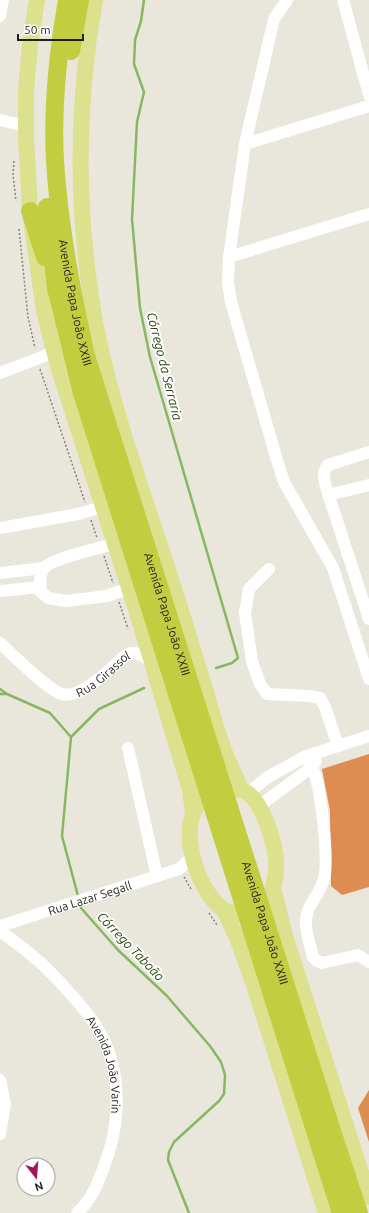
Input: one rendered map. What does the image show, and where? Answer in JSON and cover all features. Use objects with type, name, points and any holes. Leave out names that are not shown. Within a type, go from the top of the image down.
[{"type":"highway","name":"Avenida Papa João XXIII","points":[[56,0],[44,90],[44,134],[46,194],[56,288],[64,323],[82,393],[143,585],[323,1130],[359,1213]]},
{"type":"highway","name":"Avenida Papa João XXIII","points":[[67,0],[59,60],[54,134],[56,184],[65,250],[86,356],[143,585]]},
{"type":"highway","points":[[65,250],[65,132],[67,97],[71,54],[80,0]]},
{"type":"highway","points":[[30,211],[56,288]]},
{"type":"highway","name":"Avenida Papa João XXIII","points":[[323,1130],[341,1213]]},
{"type":"main road","name":"Avenida Papa João XXIII","points":[[37,0],[30,44],[26,91],[26,126],[30,211],[44,311],[55,352],[114,544],[143,585],[151,661],[190,790],[193,813]]},
{"type":"main road","name":"Avenida Papa João XXIII","points":[[95,0],[90,28],[83,89],[80,176],[81,213],[96,326],[118,412],[171,578],[218,733],[232,770],[245,791]]},
{"type":"main road","points":[[224,910],[242,915],[258,910],[267,901],[276,878],[275,854],[270,834],[259,806],[245,791],[232,789],[218,791],[206,797],[193,813],[190,835],[195,865],[206,890],[215,902],[224,910],[238,940],[253,982],[326,1213]]},
{"type":"main road","name":"Avenida Papa João XXIII","points":[[273,888],[285,936],[369,1197]]},
{"type":"street","points":[[0,16],[3,0]]},
{"type":"street","points":[[287,0],[274,19],[245,144],[229,256],[228,283],[231,302],[284,482],[334,568],[369,679]]},
{"type":"street","points":[[343,0],[369,96]]},
{"type":"street","points":[[245,144],[369,106]]},
{"type":"street","points":[[0,120],[26,126]]},
{"type":"street","points":[[229,256],[369,214]]},
{"type":"street","points":[[0,373],[55,352]]},
{"type":"street","points":[[349,616],[368,613],[328,495],[324,473],[325,468],[328,465],[369,452]]},
{"type":"street","points":[[328,495],[369,485]]},
{"type":"street","points":[[0,528],[78,514],[102,507]]},
{"type":"street","points":[[0,573],[44,568],[53,562],[114,544]]},
{"type":"street","points":[[44,568],[39,580],[41,592],[48,598],[66,601],[107,596],[143,585]]},
{"type":"street","points":[[269,569],[249,589],[245,613],[252,661],[260,684],[267,694],[310,696],[320,698],[325,707],[338,746]]},
{"type":"street","points":[[0,591],[40,587]]},
{"type":"street","name":"Rua Girassol","points":[[0,643],[52,690],[63,695],[75,693],[96,681],[126,655],[136,653],[151,661]]},
{"type":"street","points":[[259,806],[308,762],[324,751],[369,736]]},
{"type":"street","points":[[128,748],[157,876]]},
{"type":"street","points":[[245,791],[268,778],[308,762]]},
{"type":"street","points":[[308,762],[318,786],[321,803],[325,865],[324,878],[320,889],[309,907],[305,920],[314,957],[317,962],[322,963],[358,955],[369,962]]},
{"type":"street","name":"Rua Lazar Segall","points":[[5,924],[195,865]]},
{"type":"street","points":[[5,924],[15,942]]},
{"type":"street","name":"Avenida João Varin","points":[[0,931],[36,958],[85,1010],[103,1040],[115,1072],[117,1115],[113,1138],[98,1182],[92,1196],[83,1210]]},
{"type":"street","points":[[0,1080],[6,1104],[0,1134]]},
{"type":"shaded area","points":[[369,754],[369,887],[342,895],[331,886],[330,811],[322,769]]},
{"type":"shaded area","points":[[369,1090],[369,1142],[358,1108]]},
{"type":"waterway","name":"Córrego da Serraria","points":[[144,0],[141,21],[135,40],[134,64],[144,92],[137,122],[132,219],[140,308],[150,357],[238,658],[232,663],[216,668]]},
{"type":"waterway","name":"Córrego da Serraria","points":[[71,737],[99,709],[144,688]]},
{"type":"waterway","name":"Córrego Taboão","points":[[0,689],[7,694],[50,713],[71,737],[62,836],[78,896]]},
{"type":"waterway","name":"Córrego Taboão","points":[[0,694],[7,694]]},
{"type":"waterway","name":"Córrego Taboão","points":[[80,903],[81,908],[118,950],[167,996],[210,1046],[221,1062],[225,1075],[224,1094],[219,1101],[174,1142],[169,1152],[168,1160],[189,1213]]}]
